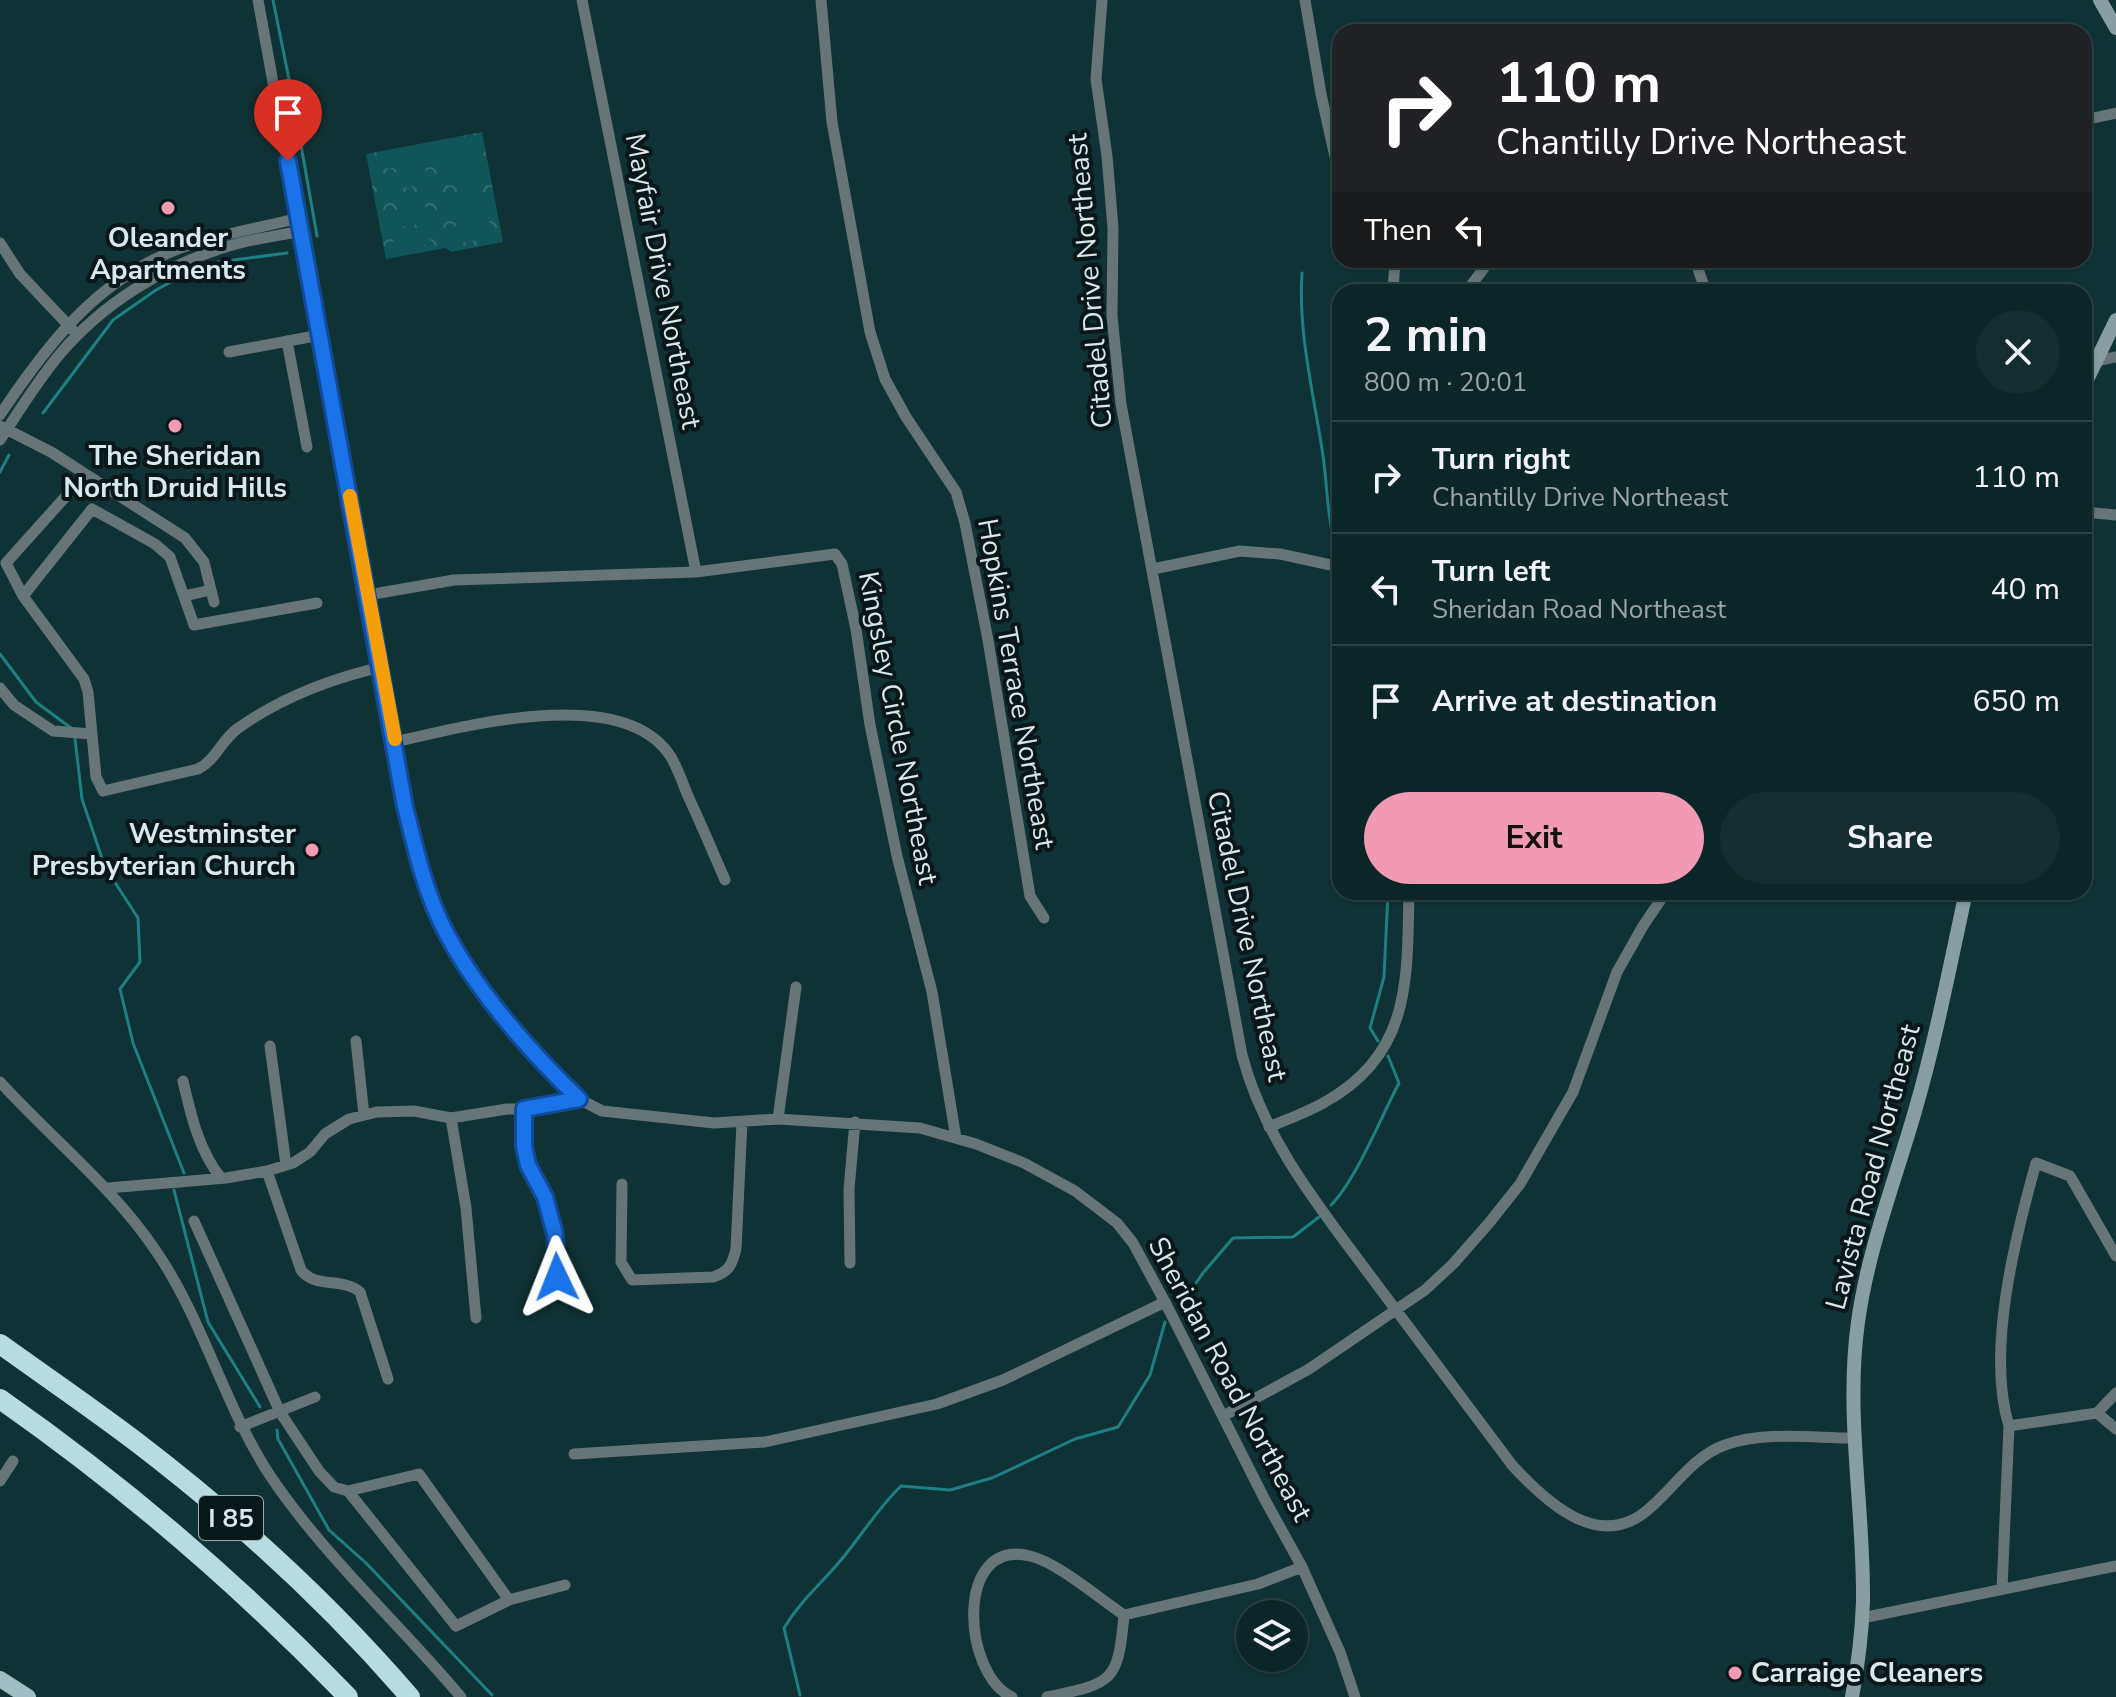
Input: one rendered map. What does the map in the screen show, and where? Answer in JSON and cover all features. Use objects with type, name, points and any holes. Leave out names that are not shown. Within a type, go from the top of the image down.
[{"type":"highway","name":"I 85","points":[[0,1344],[138,1443],[216,1505],[278,1560],[410,1697]]},
{"type":"highway","name":"I 85","points":[[0,1399],[190,1545],[260,1608],[348,1697]]},
{"type":"main road","points":[[2100,0],[2116,28]]},
{"type":"main road","points":[[2092,369],[2116,320]]},
{"type":"main road","name":"Lavista Road Northeast","points":[[1852,1697],[1862,1618],[1862,1559],[1853,1438],[1854,1357],[1865,1281],[1931,1055],[1964,900]]},
{"type":"main road","points":[[0,1679],[28,1697]]},
{"type":"street","name":"Sheridan Road Northeast","points":[[258,0],[405,807],[427,887],[450,941],[532,1054],[579,1099],[602,1111],[714,1123],[778,1119],[920,1128],[1024,1163],[1075,1191],[1117,1223],[1133,1243],[1165,1302],[1302,1567],[1340,1652],[1355,1697]]},
{"type":"street","name":"Mayfair Drive Northeast","points":[[582,0],[696,572]]},
{"type":"street","name":"Hopkins Terrace Northeast","points":[[821,0],[832,122],[870,332],[885,379],[906,417],[956,492],[988,640],[1030,896],[1044,918]]},
{"type":"street","name":"Citadel Drive Northeast","points":[[1102,0],[1096,79],[1113,228],[1112,316],[1121,404],[1242,1055],[1248,1081],[1269,1127],[1299,1181],[1512,1465],[1562,1510],[1591,1524],[1619,1525],[1650,1509],[1691,1467],[1724,1445],[1757,1438],[1853,1438]]},
{"type":"street","points":[[1305,0],[1332,143]]},
{"type":"street","points":[[2092,118],[2116,113]]},
{"type":"street","points":[[0,415],[31,367],[85,306],[114,284],[151,262],[189,245],[299,218]]},
{"type":"street","points":[[214,602],[204,562],[185,538],[51,452],[2,432],[78,335],[123,298],[186,261],[230,245],[301,231]]},
{"type":"street","points":[[0,243],[20,274],[78,335]]},
{"type":"street","points":[[1472,284],[1485,268]]},
{"type":"street","points":[[229,352],[320,335]]},
{"type":"street","points":[[287,341],[307,447]]},
{"type":"street","points":[[2096,361],[2116,357]]},
{"type":"street","points":[[85,475],[6,563],[23,596],[84,679],[96,777],[103,791],[198,769],[212,762],[223,742],[236,730],[280,702],[342,677],[381,667]]},
{"type":"street","points":[[23,596],[92,509],[155,544],[170,557],[194,625],[317,603]]},
{"type":"street","points":[[2092,513],[2116,515]]},
{"type":"street","points":[[1153,569],[1240,551],[1280,554],[1332,565]]},
{"type":"street","name":"Kingsley Circle Northeast","points":[[368,595],[454,580],[696,572],[835,554],[842,564],[856,629],[870,725],[897,856],[932,992],[956,1138]]},
{"type":"street","points":[[184,596],[211,590]]},
{"type":"street","points":[[0,688],[14,705],[53,731],[92,734]]},
{"type":"street","points":[[395,742],[518,718],[585,715],[634,725],[655,738],[671,757],[725,880]]},
{"type":"street","points":[[1269,1127],[1327,1102],[1352,1084],[1390,1037],[1406,983],[1409,900]]},
{"type":"street","points":[[1225,1415],[1309,1369],[1425,1290],[1453,1264],[1520,1184],[1573,1092],[1617,972],[1661,900]]},
{"type":"street","points":[[778,1119],[796,987]]},
{"type":"street","points":[[356,1041],[364,1115]]},
{"type":"street","points":[[270,1046],[286,1165]]},
{"type":"street","points":[[183,1081],[207,1162],[221,1178]]},
{"type":"street","points":[[0,1082],[108,1188],[156,1251],[177,1286],[240,1427],[271,1477],[308,1527],[461,1697]]},
{"type":"street","points":[[108,1188],[267,1171],[310,1152],[325,1134],[349,1119],[377,1112],[414,1111],[451,1118],[579,1099]]},
{"type":"street","points":[[524,1109],[524,1146],[528,1165],[545,1197],[555,1234],[555,1293]]},
{"type":"street","points":[[451,1118],[466,1208],[476,1318]]},
{"type":"street","points":[[622,1184],[621,1262],[632,1280],[713,1277],[726,1273],[733,1263],[736,1249],[742,1122]]},
{"type":"street","points":[[850,1263],[849,1189],[855,1122]]},
{"type":"street","points":[[2002,1589],[2009,1426],[2002,1403],[2002,1334],[2018,1227],[2036,1163],[2070,1176],[2116,1256]]},
{"type":"street","points":[[267,1171],[301,1270],[306,1277],[352,1285],[360,1292],[388,1379]]},
{"type":"street","points":[[194,1221],[280,1412],[319,1471],[334,1487],[348,1491],[419,1474],[509,1600]]},
{"type":"street","points":[[574,1454],[765,1442],[937,1404],[1003,1380],[1165,1302]]},
{"type":"street","points":[[2009,1426],[2097,1413],[2116,1393]]},
{"type":"street","points":[[240,1427],[315,1397]]},
{"type":"street","points":[[2097,1413],[2116,1429]]},
{"type":"street","points":[[0,1481],[13,1461]]},
{"type":"street","points":[[348,1491],[456,1626],[509,1600],[565,1585]]},
{"type":"street","points":[[1012,1697],[994,1683],[985,1670],[973,1612],[975,1590],[982,1573],[993,1562],[1011,1555],[1026,1554],[1038,1558],[1124,1615],[1258,1584],[1302,1567]]},
{"type":"street","points":[[1862,1618],[2116,1566]]},
{"type":"street","points":[[1047,1697],[1088,1688],[1102,1682],[1111,1673],[1120,1659],[1124,1615]]},
{"type":"green space","points":[[482,132],[503,242],[451,252],[446,248],[386,259],[366,154]]},
{"type":"green space","points":[[477,135],[480,151],[444,158],[440,141]]},
{"type":"green space","points":[[421,145],[424,162],[388,169],[385,152]]},
{"type":"green space","points":[[481,156],[484,173],[447,180],[444,163]]},
{"type":"green space","points":[[425,167],[428,184],[391,190],[388,174]]},
{"type":"green space","points":[[485,199],[489,216],[452,222],[449,205]]},
{"type":"green space","points":[[425,205],[428,222],[391,229],[388,212]]},
{"type":"green space","points":[[489,220],[492,237],[456,244],[453,227]]},
{"type":"green space","points":[[428,227],[431,244],[395,250],[392,234]]},
{"type":"waterway","points":[[273,0],[292,94]]},
{"type":"waterway","points":[[295,111],[317,236]]},
{"type":"waterway","points":[[43,413],[113,320],[156,290],[204,264],[287,253]]},
{"type":"waterway","points":[[1302,273],[1302,317],[1307,361],[1332,529]]},
{"type":"waterway","points":[[0,472],[9,455]]},
{"type":"waterway","points":[[0,654],[36,702],[71,728]]},
{"type":"waterway","points":[[75,739],[82,799],[105,867],[138,918],[140,962],[120,989],[133,1043],[184,1173]]},
{"type":"waterway","points":[[1378,1041],[1370,1028],[1384,977],[1388,900]]},
{"type":"waterway","points":[[1331,1205],[1359,1165],[1399,1083],[1388,1056]]},
{"type":"waterway","points":[[174,1190],[208,1322],[260,1407]]},
{"type":"waterway","points":[[1180,1306],[1233,1238],[1293,1237],[1319,1217]]},
{"type":"waterway","points":[[800,1695],[784,1628],[893,1494],[901,1486],[950,1490],[992,1478],[1075,1439],[1118,1427],[1150,1375],[1165,1322]]},
{"type":"waterway","points":[[277,1430],[278,1439],[329,1530],[366,1563],[492,1695]]},
{"type":"slow traffic","points":[[350,496],[395,739]]},
{"type":"place","name":"Oleander Apartments","points":[[168,208]]},
{"type":"place","name":"The Sheridan North Druid Hills","points":[[175,426]]},
{"type":"place","name":"Westminster Presbyterian Church","points":[[312,850]]},
{"type":"place","name":"Carraige Cleaners","points":[[1735,1673]]},
{"type":"route","points":[[288,161],[405,807],[429,895],[450,941],[494,1004],[532,1054],[579,1099],[524,1109],[524,1146],[528,1165],[545,1197],[555,1234],[557,1277]]}]
